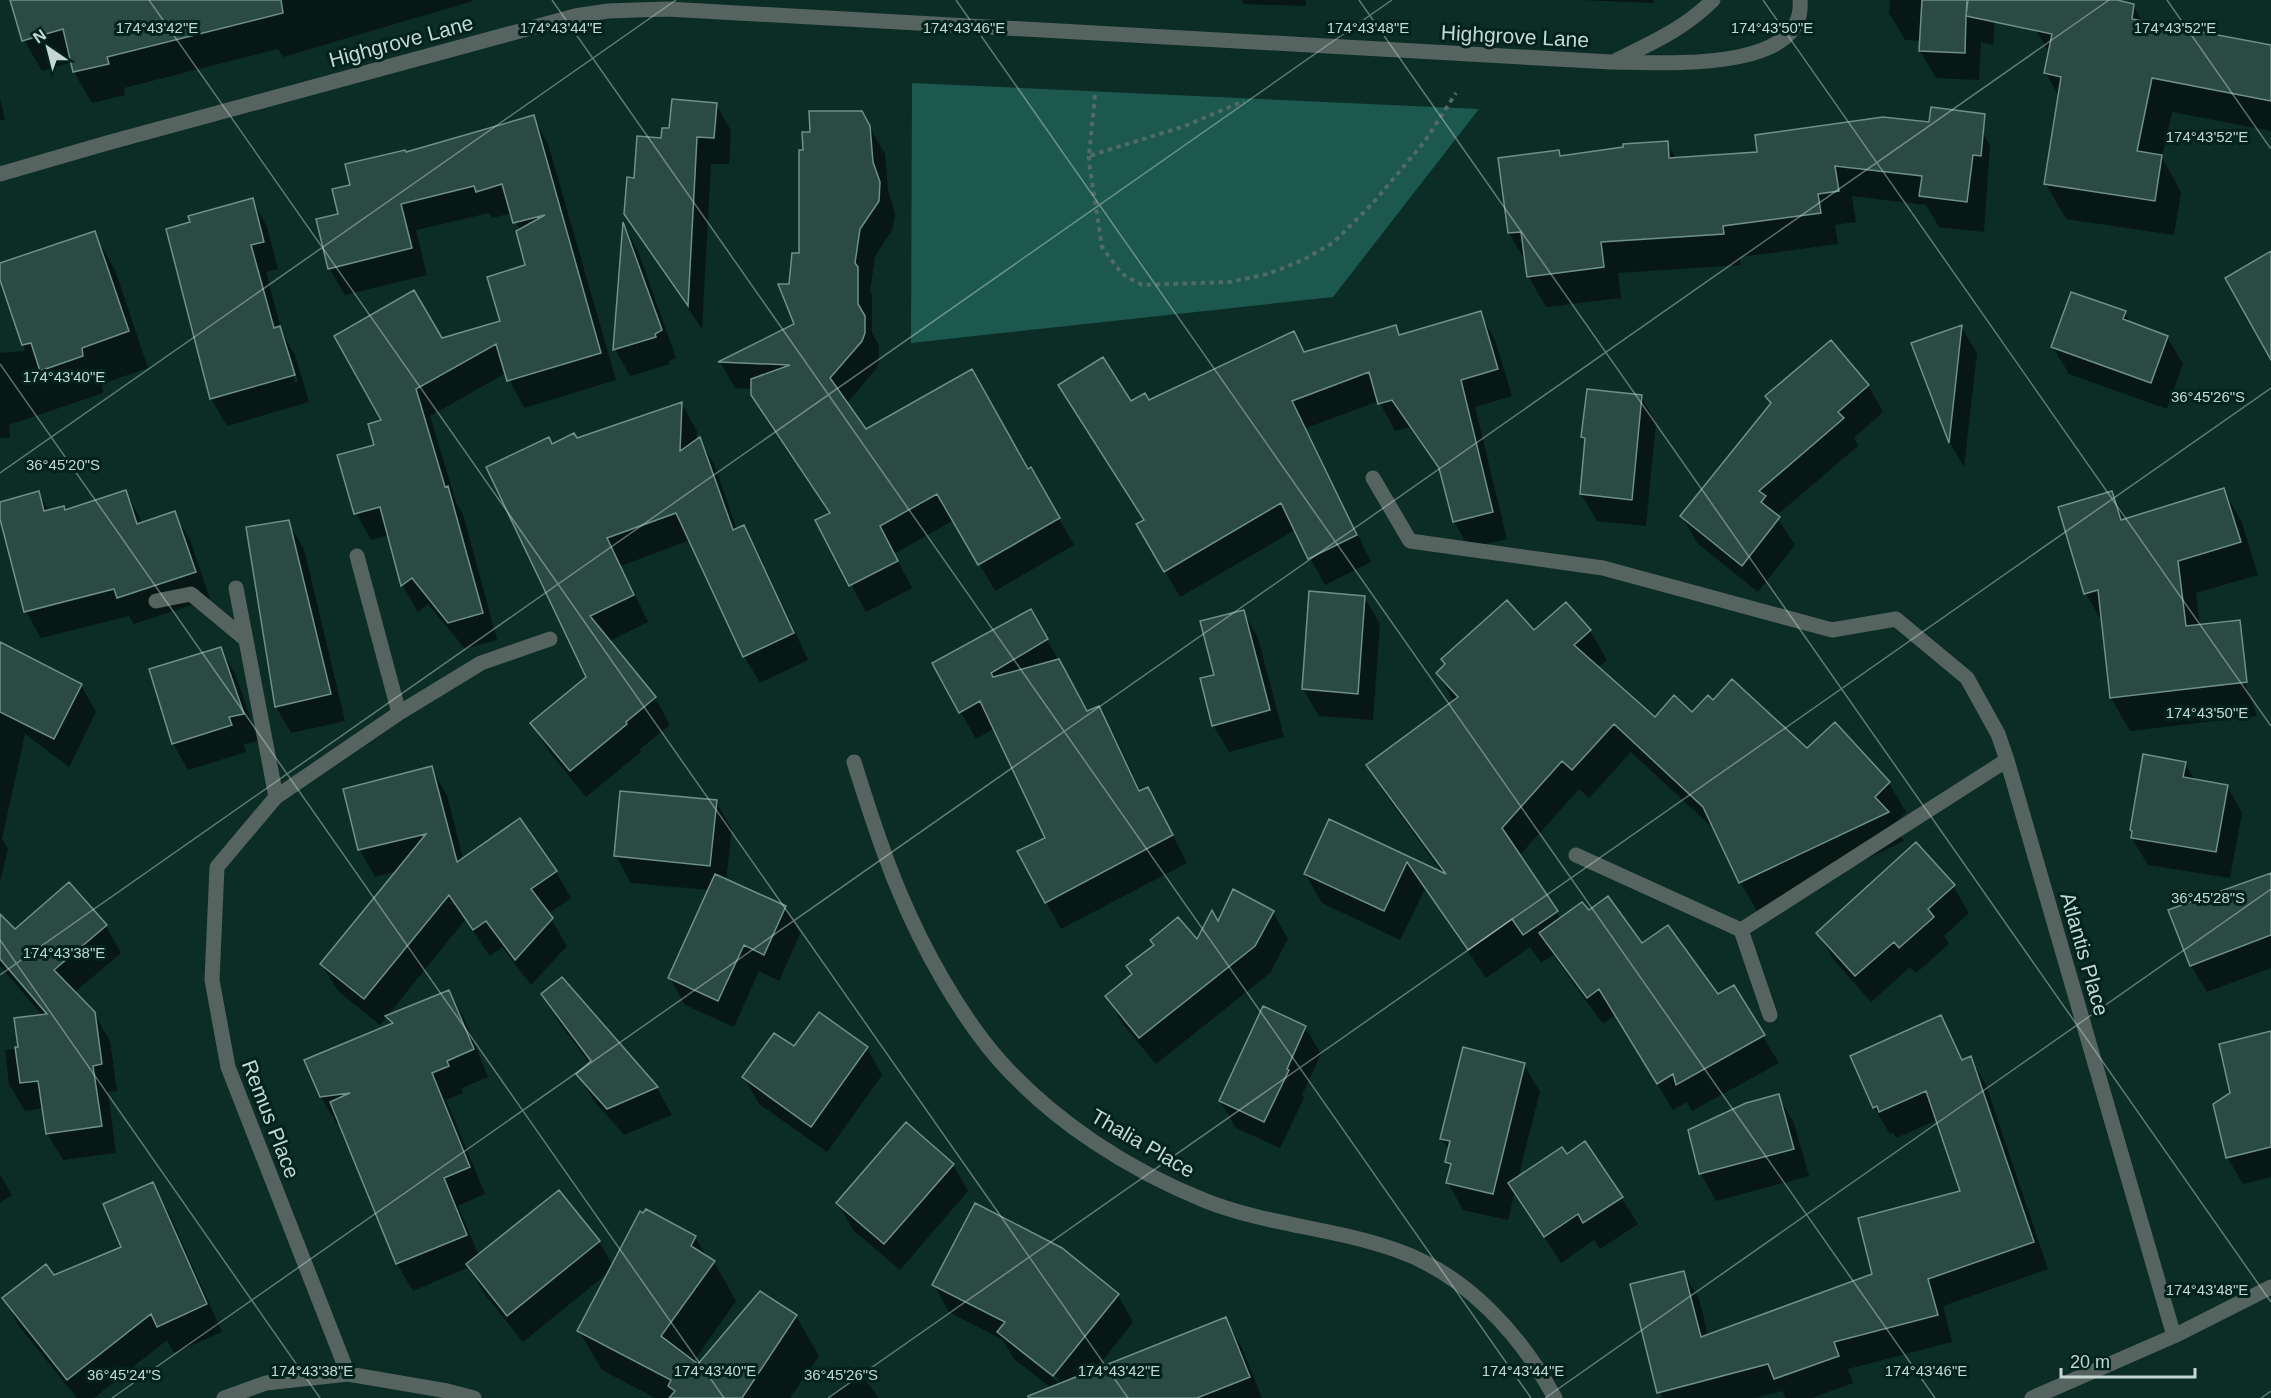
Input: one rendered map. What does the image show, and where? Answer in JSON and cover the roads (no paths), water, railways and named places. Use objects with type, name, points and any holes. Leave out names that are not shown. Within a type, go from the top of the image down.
[{"type":"street","name":"Highgrove Lane","points":[[1611,62],[1679,30],[1713,0]]},
{"type":"street","name":"Highgrove Lane","points":[[0,174],[575,16],[608,11],[667,9],[1611,62],[1698,62],[1753,54],[1770,46],[1785,36],[1801,11],[1800,0]]},
{"type":"street","name":"Atlantis Place","points":[[1373,478],[1410,541],[1603,568],[1832,630],[1896,619],[1967,678],[1998,734],[2007,760],[2174,1336]]},
{"type":"street","points":[[357,556],[399,713]]},
{"type":"street","points":[[236,588],[276,797],[399,713],[481,663],[550,639]]},
{"type":"street","points":[[156,601],[191,594],[244,638]]},
{"type":"street","points":[[1741,930],[2007,760]]},
{"type":"street","name":"Thalia Place","points":[[854,762],[899,891],[933,962],[987,1044],[1015,1077],[1041,1102],[1077,1130],[1140,1170],[1208,1202],[1248,1215],[1396,1250],[1425,1262],[1454,1280],[1504,1325],[1525,1350],[1555,1398]]},
{"type":"street","name":"Remus Place","points":[[276,797],[217,867],[212,980],[228,1067],[348,1374]]},
{"type":"street","points":[[1576,855],[1741,930],[1770,1015]]},
{"type":"street","points":[[2032,1398],[2174,1336],[2271,1287]]},
{"type":"street","points":[[224,1398],[266,1383],[348,1374],[447,1391],[474,1398]]}]
